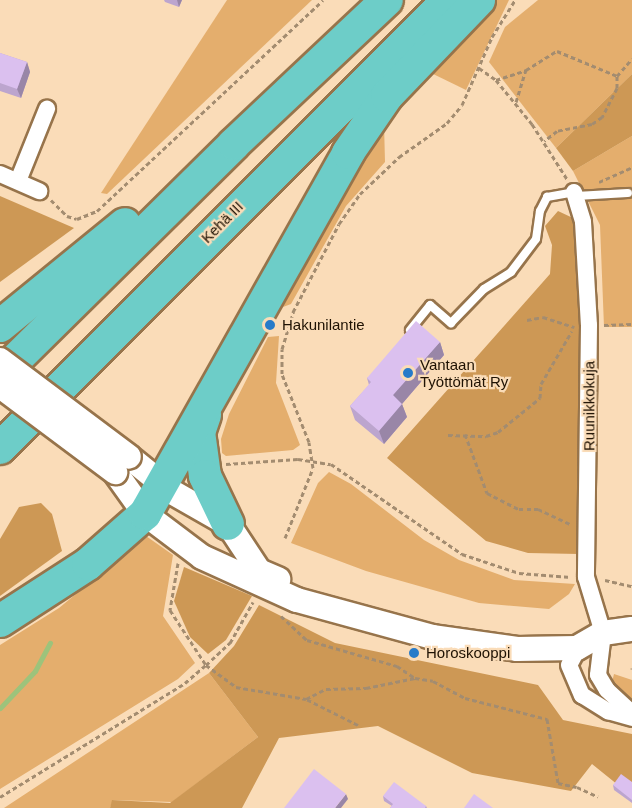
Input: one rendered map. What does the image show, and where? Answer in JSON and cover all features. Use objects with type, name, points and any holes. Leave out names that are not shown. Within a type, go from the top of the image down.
[{"type":"highway","points":[[0,375],[234,144],[387,0]]},
{"type":"highway","name":"Kehä III","points":[[0,448],[448,0]]},
{"type":"highway","points":[[0,621],[88,564],[145,514],[160,483],[348,153],[387,96],[479,0]]},
{"type":"highway","points":[[0,326],[83,260],[175,177],[234,144]]},
{"type":"highway","points":[[211,394],[199,432],[200,451],[205,476],[228,524]]},
{"type":"main road","points":[[0,360],[122,464],[145,514],[202,557],[297,600],[432,637],[517,649],[577,648],[601,626],[632,629]]},
{"type":"main road","points":[[0,386],[122,464],[160,483],[228,524],[259,571],[314,595],[418,623],[468,632],[556,638],[632,618]]},
{"type":"street","points":[[18,181],[47,109]]},
{"type":"street","points":[[0,174],[39,190]]},
{"type":"street","name":"Ruunikkokuja","points":[[575,194],[583,222],[589,325],[586,577],[601,626]]},
{"type":"street","points":[[601,626],[598,675],[607,690],[632,713]]},
{"type":"street","points":[[577,648],[569,665],[582,695],[608,711],[632,718]]},
{"type":"lane","points":[[403,339],[430,305],[451,323],[483,289],[511,272],[536,239],[540,211],[547,197],[628,193]]},
{"type":"path","points":[[39,190],[67,216],[86,218],[97,211],[323,0]]},
{"type":"path","points":[[285,538],[311,479],[313,460],[282,374],[282,349],[293,312],[356,199],[376,177],[447,123],[462,105],[492,38],[515,0]]},
{"type":"path","points":[[496,80],[526,70],[557,51],[617,76]]},
{"type":"path","points":[[544,141],[557,131],[592,124],[602,117],[617,88],[617,76],[632,59]]},
{"type":"path","points":[[479,68],[496,80],[516,104],[544,141],[575,194],[632,167]]},
{"type":"path","points":[[516,104],[526,70]]},
{"type":"path","points":[[448,435],[486,436],[498,432],[540,398],[541,384],[575,327],[543,317],[527,320]]},
{"type":"path","points":[[589,325],[632,324]]},
{"type":"path","points":[[465,434],[487,493],[519,509],[538,509],[564,523],[588,526]]},
{"type":"path","points":[[223,464],[313,460],[331,464],[364,485],[411,522],[462,554],[519,573],[586,577],[632,586]]},
{"type":"path","points":[[180,552],[170,610],[206,665],[236,687],[306,699],[358,725]]},
{"type":"path","points":[[0,797],[185,683],[230,643],[254,602]]},
{"type":"path","points":[[291,613],[280,615],[307,640],[397,666],[415,678]]},
{"type":"path","points":[[306,699],[326,688],[366,688],[415,678],[436,682],[465,698],[548,719],[558,783],[577,786],[598,797]]},
{"type":"shaded area","points":[[227,0],[312,0],[107,194],[101,193]]},
{"type":"shaded area","points":[[496,0],[509,0],[466,90],[427,71]]},
{"type":"shaded area","points":[[538,0],[632,0],[632,74],[556,148],[489,62],[505,27]]},
{"type":"shaded area","points":[[632,74],[632,136],[573,171],[556,148]]},
{"type":"shaded area","points":[[384,123],[385,162],[346,206],[291,304],[283,307],[289,280]]},
{"type":"shaded area","points":[[632,136],[632,327],[604,327],[600,225],[573,171]]},
{"type":"shaded area","points":[[0,196],[74,228],[0,282]]},
{"type":"shaded area","points":[[558,211],[575,219],[583,318],[579,554],[528,553],[486,541],[387,458],[550,274],[552,245],[545,226]]},
{"type":"shaded area","points":[[279,336],[276,383],[300,445],[293,450],[226,456],[222,453],[221,439],[229,414],[268,337]]},
{"type":"shaded area","points":[[329,472],[351,484],[424,540],[459,560],[514,580],[575,584],[569,594],[549,609],[479,603],[366,571],[291,543],[318,483]]},
{"type":"shaded area","points":[[41,503],[52,514],[62,551],[0,596],[0,539],[19,507]]},
{"type":"shaded area","points":[[146,536],[173,555],[163,616],[195,663],[178,679],[0,789],[0,645],[59,608]]},
{"type":"shaded area","points":[[184,567],[252,596],[226,640],[208,654],[190,637],[174,601]]},
{"type":"shaded area","points":[[259,605],[335,643],[538,685],[563,720],[632,734],[632,785],[618,785],[592,764],[571,791],[472,773],[378,726],[279,738],[242,808],[110,808],[112,800],[170,803],[258,737],[209,673],[234,646]]},
{"type":"shaded area","points":[[209,673],[258,737],[172,802],[113,800],[110,808],[4,808]]},
{"type":"shaded area","points":[[614,674],[632,680],[632,699],[612,682]]},
{"type":"building","points":[[0,53],[27,62],[17,89],[0,83]]},
{"type":"building","points":[[416,321],[440,342],[393,395],[402,404],[379,431],[350,406],[371,382],[367,378]]},
{"type":"building","points":[[314,769],[346,794],[335,808],[284,808]]},
{"type":"building","points":[[621,774],[632,782],[632,800],[613,785]]},
{"type":"building","points":[[394,782],[426,806],[425,808],[390,808],[393,804],[383,796]]},
{"type":"building","points":[[474,794],[493,808],[464,808]]},
{"type":"waterway","points":[[0,708],[35,671],[50,643]]},
{"type":"place","name":"Hakunilantie","points":[[270,325]]},
{"type":"place","name":"Vantaan Työttömät Ry","points":[[408,373]]},
{"type":"place","name":"Horoskooppi","points":[[414,653]]}]
